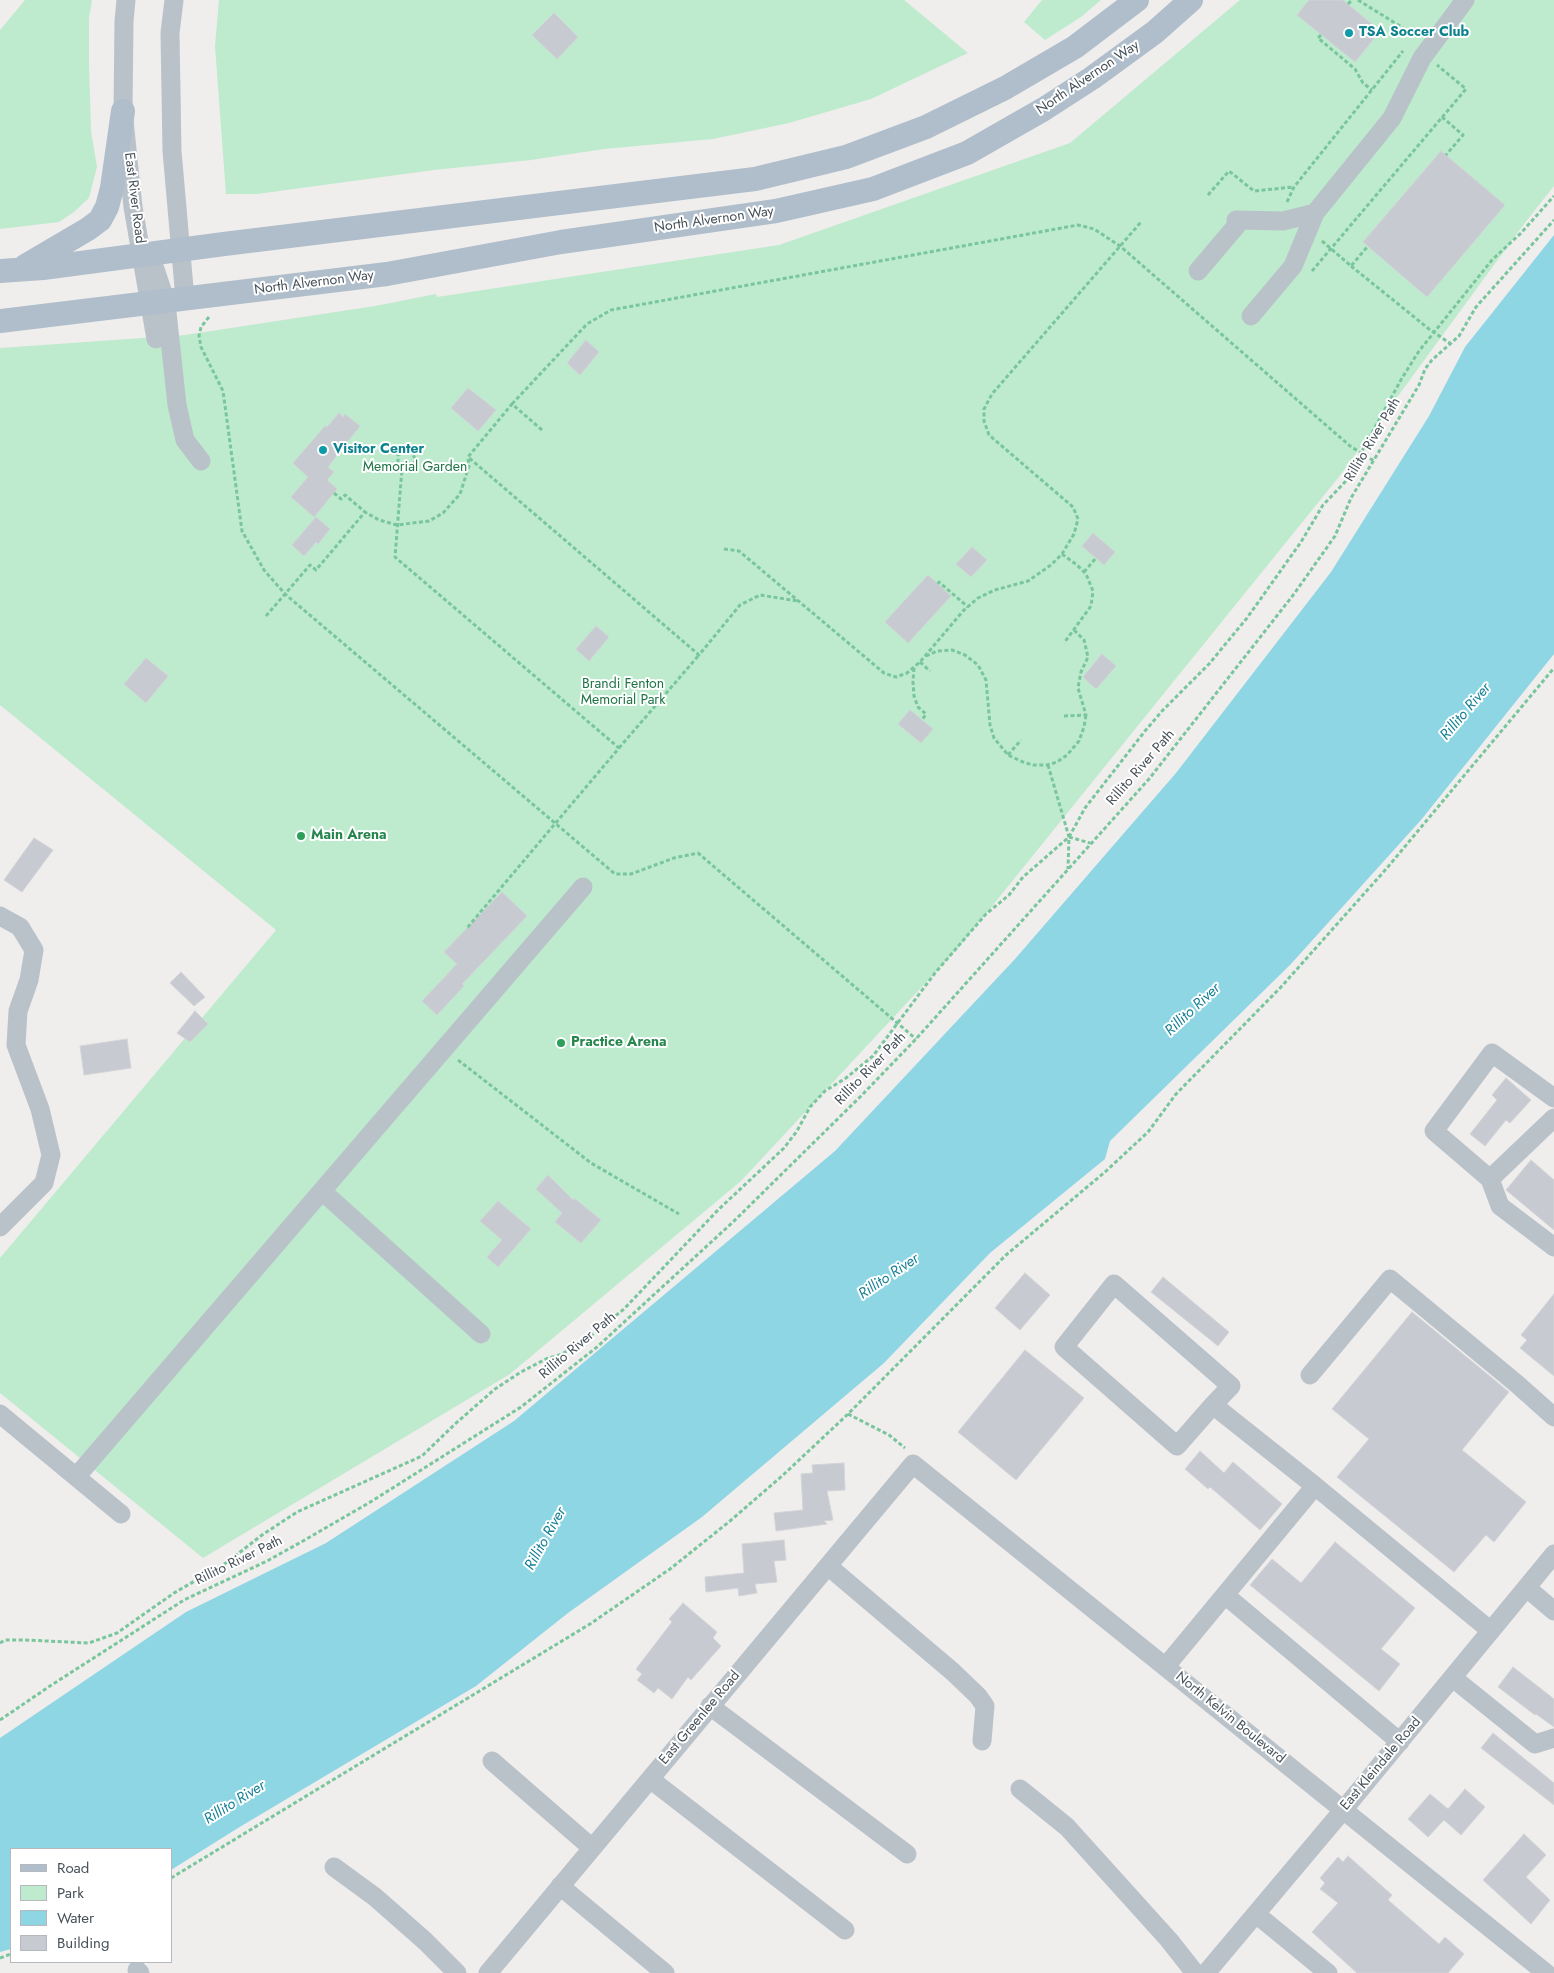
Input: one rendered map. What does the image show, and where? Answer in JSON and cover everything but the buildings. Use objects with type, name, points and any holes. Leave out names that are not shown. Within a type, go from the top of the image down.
[{"type":"main road","points":[[141,255],[755,179],[846,157],[926,127],[1006,88],[1074,47],[1126,10],[1136,0]]},
{"type":"main road","name":"North Alvernon Way","points":[[166,301],[387,274],[562,242],[776,211],[873,189],[966,153],[1044,109],[1092,78],[1147,38],[1190,0]]},
{"type":"main road","points":[[9,270],[88,229],[100,220],[107,207],[112,188],[123,111]]},
{"type":"main road","name":"East River Road","points":[[9,270],[141,255]]},
{"type":"main road","points":[[0,321],[166,301]]},
{"type":"street","name":"East River Road","points":[[126,0],[123,111],[133,207],[141,255]]},
{"type":"street","points":[[156,339],[180,250],[172,151],[170,33],[174,0]]},
{"type":"street","points":[[1251,316],[1293,266],[1315,212],[1392,118],[1424,54],[1465,0]]},
{"type":"street","points":[[1198,271],[1237,225],[1236,220],[1283,221],[1315,212]]},
{"type":"street","points":[[141,255],[166,301],[177,404],[185,440],[202,461]]},
{"type":"street","points":[[76,1477],[583,887]]},
{"type":"street","points":[[0,916],[20,927],[34,950],[29,980],[18,1011],[16,1045],[40,1109],[50,1155],[44,1183],[0,1227]]},
{"type":"street","points":[[1554,1098],[1492,1053],[1434,1131],[1490,1179],[1500,1206],[1554,1247]]},
{"type":"street","points":[[1490,1179],[1554,1118]]},
{"type":"street","points":[[322,1191],[481,1334]]},
{"type":"street","points":[[1310,1375],[1390,1279],[1554,1417]]},
{"type":"street","points":[[1114,1284],[1231,1386],[1213,1405],[1177,1446],[1064,1347],[1114,1284]]},
{"type":"street","points":[[1213,1405],[1491,1631]]},
{"type":"street","points":[[0,1414],[121,1514]]},
{"type":"street","name":"East Greenlee Road","points":[[488,1973],[913,1464]]},
{"type":"street","name":"North Kelvin Boulevard","points":[[913,1464],[1546,1973]]},
{"type":"street","points":[[1166,1666],[1315,1486]]},
{"type":"street","name":"East Kleindale Road","points":[[1206,1973],[1400,1742],[1554,1554]]},
{"type":"street","points":[[828,1566],[953,1672],[978,1696],[985,1706],[982,1742]]},
{"type":"street","points":[[1527,1588],[1554,1611]]},
{"type":"street","points":[[1225,1595],[1400,1742]]},
{"type":"street","points":[[1452,1678],[1535,1744],[1554,1738]]},
{"type":"street","points":[[710,1706],[907,1854]]},
{"type":"street","points":[[492,1762],[592,1848]]},
{"type":"street","points":[[650,1779],[845,1930]]},
{"type":"street","points":[[1020,1789],[1067,1827],[1169,1940],[1195,1973]]},
{"type":"street","points":[[334,1867],[375,1897],[458,1973]]},
{"type":"street","points":[[560,1886],[664,1973]]},
{"type":"street","points":[[1256,1914],[1328,1973]]},
{"type":"path","points":[[1348,4],[1352,0]]},
{"type":"path","points":[[1358,0],[1416,36]]},
{"type":"path","points":[[1321,35],[1318,38],[1355,69],[1363,83],[1372,90]]},
{"type":"path","points":[[1306,278],[1466,89],[1424,54]]},
{"type":"path","points":[[1442,117],[1463,135],[1446,155]]},
{"type":"path","points":[[1208,195],[1229,171],[1254,191],[1294,187]]},
{"type":"path","points":[[0,1643],[5,1640],[25,1640],[89,1643],[117,1633],[174,1593],[226,1563],[262,1535],[297,1512],[422,1456],[460,1419],[496,1389],[537,1363],[562,1354],[584,1341],[624,1308],[718,1210],[784,1148],[797,1131],[810,1107],[825,1091],[846,1078],[873,1056],[935,973],[986,914],[1009,895],[1023,878],[1069,837],[1085,808],[1145,731],[1209,664],[1247,618],[1301,542],[1323,505],[1345,482],[1402,378],[1433,332],[1492,260],[1554,196]]},
{"type":"path","name":"Rillito River Path","points":[[0,1720],[184,1600],[267,1561],[303,1541],[372,1501],[521,1407],[597,1347],[733,1222],[862,1096],[916,1039],[1155,772],[1294,594],[1335,536],[1351,498],[1419,386],[1432,360],[1458,336],[1476,307],[1554,220]]},
{"type":"path","points":[[724,549],[739,551],[884,673],[896,677],[907,674],[914,668],[978,598],[995,590],[1028,581],[1051,565],[1062,554],[1074,534],[1078,519],[1073,507],[989,435],[984,421],[984,409],[992,394],[1141,222]]},
{"type":"path","points":[[334,493],[341,500],[345,495],[365,512],[379,520],[397,525],[429,521],[444,513],[460,494],[465,483],[469,466],[468,457],[512,404],[587,324],[611,310],[1078,225],[1094,229],[1120,246],[1362,454],[1374,461]]},
{"type":"path","points":[[1351,266],[1433,332],[1451,344]]},
{"type":"path","points":[[215,313],[201,327],[199,336],[201,347],[223,391],[242,531],[264,570],[285,594],[615,874],[631,874],[674,858],[698,853],[916,1039]]},
{"type":"path","points":[[512,404],[542,430]]},
{"type":"path","points":[[402,468],[409,468],[414,464],[415,458],[411,452],[404,451],[398,456],[398,462],[402,468],[394,557],[618,748]]},
{"type":"path","points":[[468,457],[699,655]]},
{"type":"path","points":[[266,616],[310,565],[316,570],[365,512]]},
{"type":"path","points":[[1062,554],[1084,572],[1093,591],[1091,606],[1064,643]]},
{"type":"path","points":[[1084,572],[1096,558]]},
{"type":"path","points":[[938,584],[939,582],[968,607]]},
{"type":"path","points":[[467,928],[740,605],[760,595],[798,601]]},
{"type":"path","points":[[925,657],[937,651],[952,650],[965,655],[978,665],[986,680],[990,725],[994,738],[1008,755],[1033,766],[1048,765],[1058,762],[1067,755],[1079,741],[1084,727],[1086,715],[1078,688],[1080,672],[1088,657],[1084,640],[1074,630]]},
{"type":"path","points":[[920,662],[930,671]]},
{"type":"path","points":[[914,668],[912,682],[914,696],[918,707],[926,714],[922,720]]},
{"type":"path","points":[[172,1877],[590,1624],[670,1569],[730,1521],[848,1414],[1006,1255],[1105,1172],[1148,1132],[1176,1094],[1281,987],[1387,868],[1554,668]]},
{"type":"path","points":[[1064,716],[1086,715]]},
{"type":"path","points":[[1008,755],[1021,740]]},
{"type":"path","points":[[1048,765],[1069,837],[1068,870]]},
{"type":"path","points":[[1069,837],[1090,843]]},
{"type":"path","points":[[444,1049],[591,1163],[680,1214]]},
{"type":"path","points":[[848,1414],[889,1435],[904,1447],[913,1464]]},
{"type":"green space","points":[[25,0],[92,0],[89,18],[91,131],[97,167],[89,198],[74,212],[59,222],[0,229],[0,30]]},
{"type":"green space","points":[[219,0],[904,0],[968,53],[871,99],[789,123],[713,139],[604,149],[531,160],[434,170],[257,194],[226,194],[215,46]]},
{"type":"green space","points":[[1042,0],[1101,0],[1081,17],[1045,40],[1024,22]]},
{"type":"green space","name":"Brandi Fenton Memorial Park","points":[[1240,0],[1554,0],[1554,186],[1524,224],[1338,478],[959,947],[741,1181],[510,1374],[203,1558],[0,1393],[0,1258],[276,930],[0,705],[0,348],[185,335],[375,306],[436,294],[437,297],[779,245],[1070,143]]},
{"type":"water","name":"Rillito River","points":[[1554,235],[1554,654],[1421,820],[1290,965],[1110,1141],[1105,1159],[990,1253],[884,1363],[702,1517],[568,1613],[476,1686],[172,1869],[172,1848],[10,1848],[10,1949],[0,1952],[0,1738],[186,1612],[326,1543],[514,1421],[835,1151],[1015,959],[1176,773],[1331,572],[1429,416],[1465,347]]},
{"type":"place","name":"TSA Soccer Club","points":[[1349,33]]},
{"type":"place","name":"Visitor Center","points":[[323,450]]},
{"type":"place","name":"Main Arena","points":[[301,836]]},
{"type":"place","name":"Practice Arena","points":[[561,1043]]},
{"type":"park label","name":"Memorial Garden","points":[[415,468]]}]
